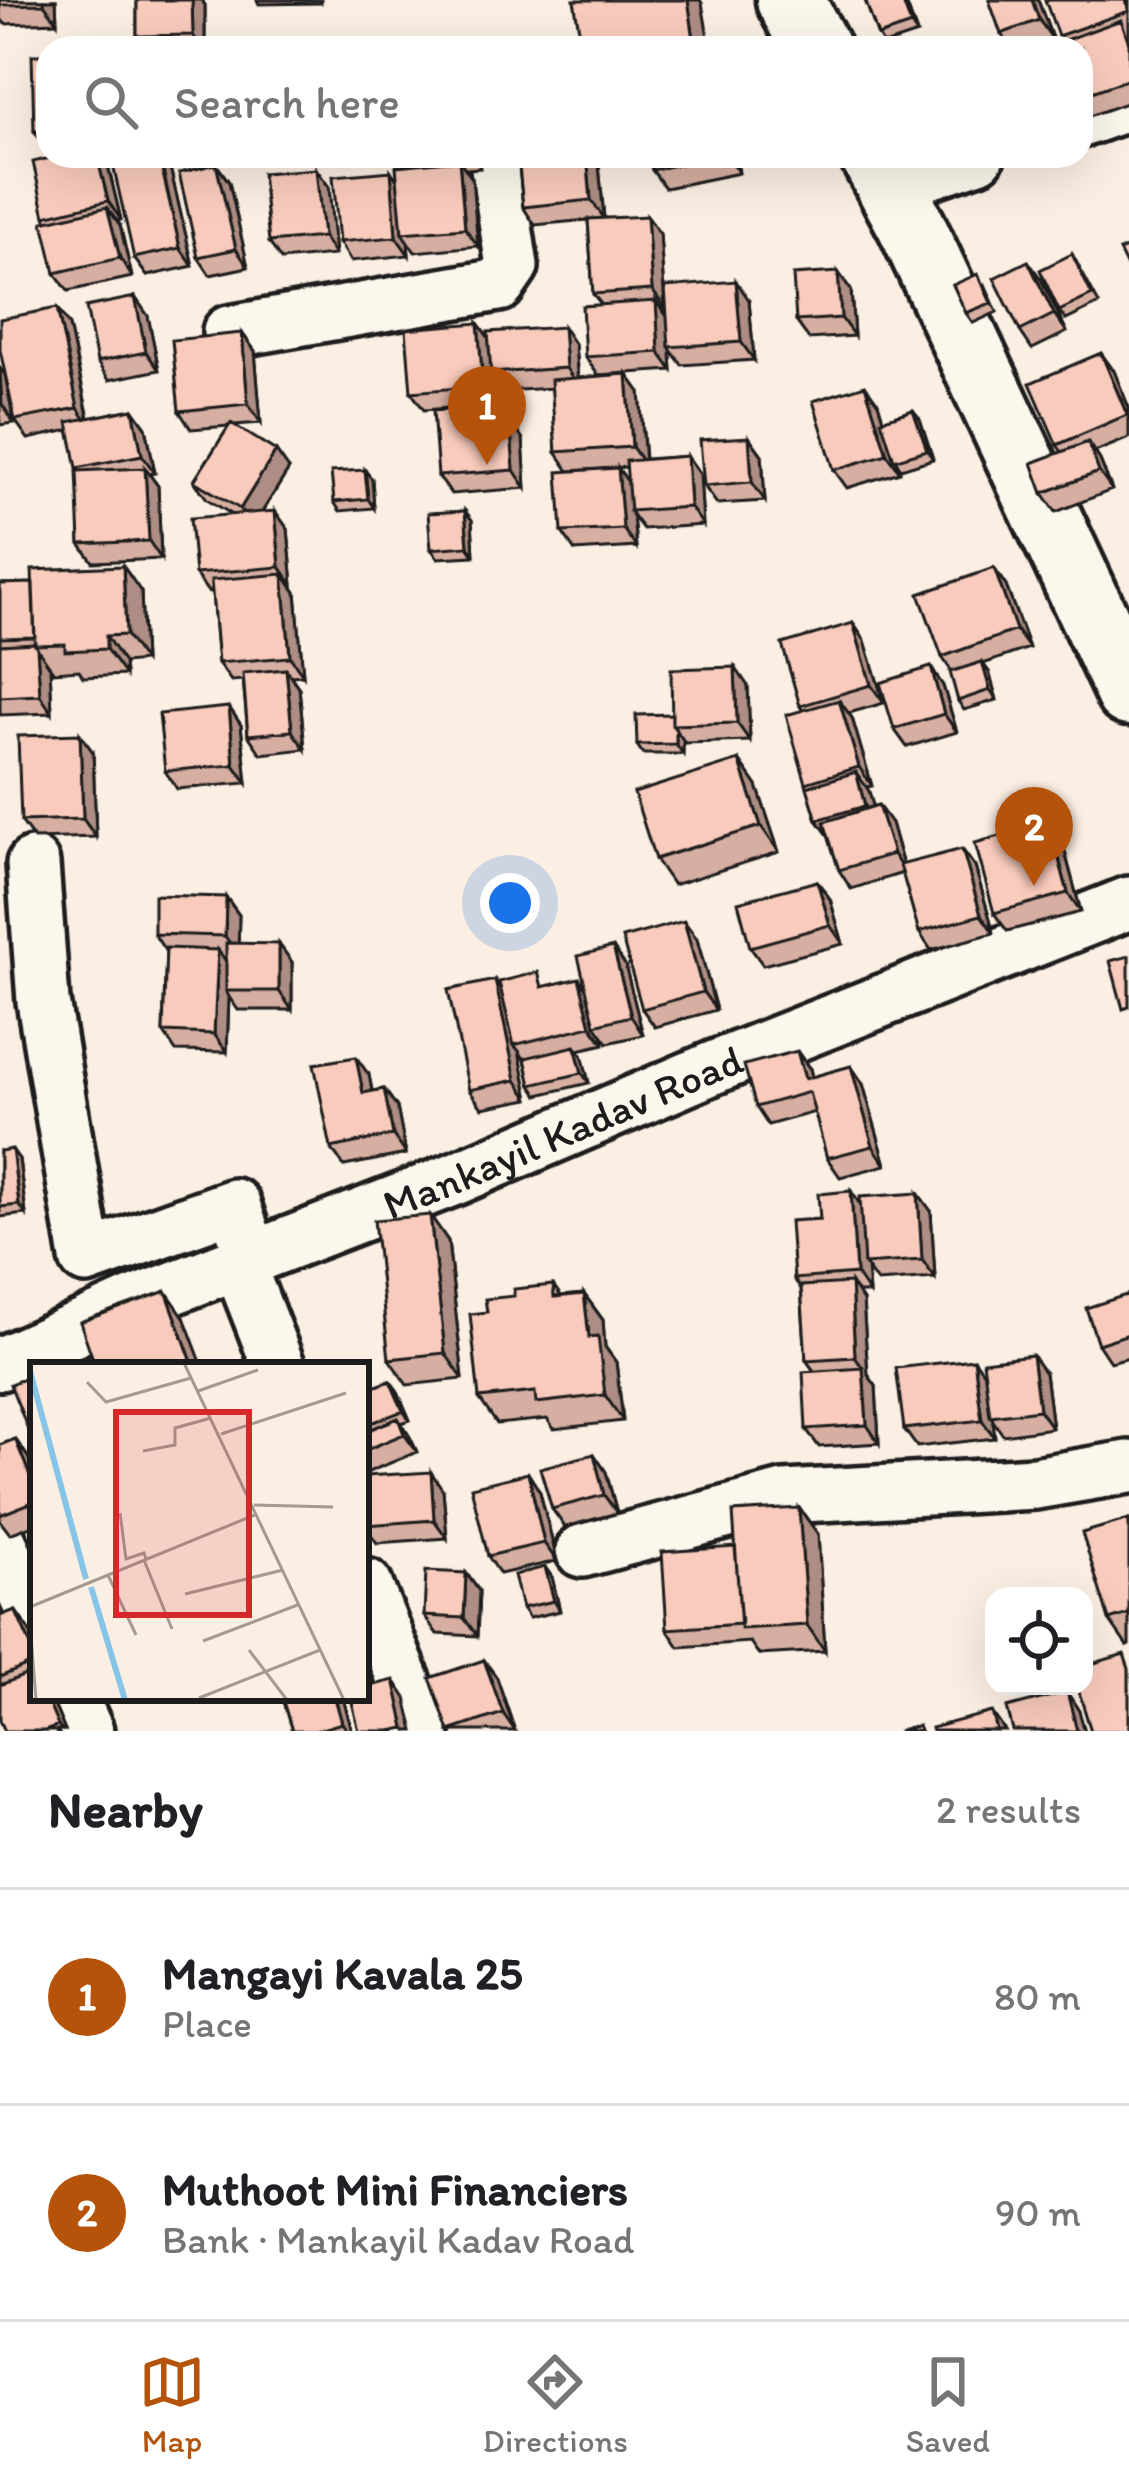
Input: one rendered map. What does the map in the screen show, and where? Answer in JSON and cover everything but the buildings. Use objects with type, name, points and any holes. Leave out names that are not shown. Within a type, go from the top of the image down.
[{"type":"main road","points":[[790,0],[809,36]]},
{"type":"main road","points":[[882,171],[1129,692]]},
{"type":"street","points":[[1093,117],[1129,104]]},
{"type":"street","points":[[230,332],[499,285],[512,266],[497,168]]},
{"type":"street","points":[[33,864],[44,1000],[86,1258],[234,1205],[245,1260],[277,1362]]},
{"type":"street","name":"Mankayil Kadav Road","points":[[0,1364],[132,1304],[452,1180],[715,1066],[1129,903]]},
{"type":"street","points":[[582,1550],[784,1497],[1035,1483],[1129,1466]]},
{"type":"street","points":[[0,1542],[30,1607]]},
{"type":"street","points":[[369,1593],[424,1731]]},
{"type":"street","points":[[73,1701],[87,1731]]},
{"type":"place","name":"Mangayi Kavala 25","points":[[487,465]]},
{"type":"place","name":"Muthoot Mini Financiers","points":[[1034,886]]}]
